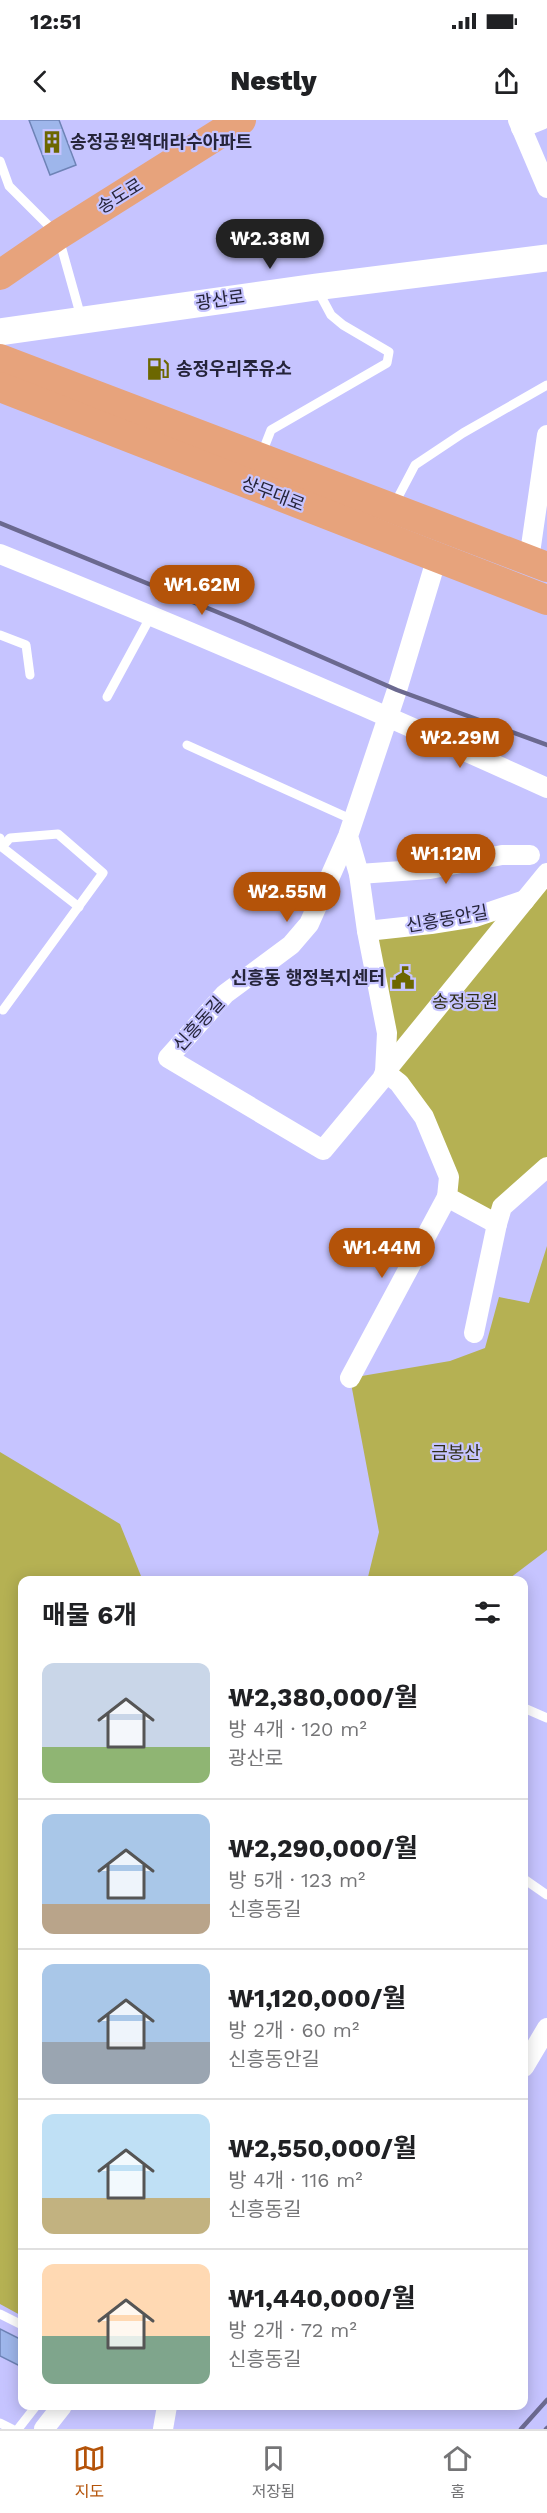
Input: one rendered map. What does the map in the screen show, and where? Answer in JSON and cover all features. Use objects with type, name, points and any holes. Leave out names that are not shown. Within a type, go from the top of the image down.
[{"type":"main road","name":"송도로","points":[[0,275],[58,235],[236,121]]},
{"type":"main road","name":"광산로","points":[[0,332],[316,287],[547,258]]},
{"type":"main road","name":"상무대로","points":[[0,359],[538,564]]},
{"type":"main road","name":"상무대로","points":[[0,387],[547,600]]},
{"type":"street","points":[[541,120],[520,124],[547,188]]},
{"type":"street","points":[[538,564],[547,435]]},
{"type":"street","points":[[0,554],[152,614],[547,788]]},
{"type":"street","name":"신흥동길","points":[[385,1072],[382,1079],[323,1150],[168,1058],[225,994],[267,964],[302,934],[309,924],[350,828],[388,716],[437,557]]},
{"type":"street","points":[[350,828],[387,1033],[385,1072]]},
{"type":"street","points":[[359,874],[430,869],[502,855],[530,855]]},
{"type":"street","points":[[385,1072],[547,873]]},
{"type":"street","name":"신흥동안길","points":[[367,931],[475,917],[525,900]]},
{"type":"street","points":[[350,1378],[447,1197],[449,1177],[424,1117],[399,1083],[385,1072]]},
{"type":"street","points":[[474,1333],[502,1207],[547,1167]]},
{"type":"street","points":[[447,1197],[497,1224]]},
{"type":"street","points":[[528,2060],[547,2028]]},
{"type":"street","points":[[44,2429],[59,2410]]},
{"type":"street","points":[[163,2429],[165,2410]]},
{"type":"lane","points":[[0,161],[9,186],[58,235],[82,319]]},
{"type":"lane","points":[[260,458],[271,430],[387,363],[389,352],[343,325],[331,315],[316,287]]},
{"type":"lane","points":[[392,508],[415,465],[463,433],[547,385]]},
{"type":"lane","points":[[107,697],[152,614]]},
{"type":"lane","points":[[0,635],[26,645],[30,675]]},
{"type":"lane","points":[[188,745],[350,828]]},
{"type":"lane","points":[[3,1010],[79,907],[104,873],[58,834],[10,838],[1,842],[79,907]]},
{"type":"lane","points":[[528,1710],[547,1718]]},
{"type":"lane","points":[[528,1882],[547,1895]]},
{"type":"lane","points":[[0,2314],[18,2323]]},
{"type":"lane","points":[[18,2429],[33,2410]]},
{"type":"lane","points":[[0,2423],[12,2429]]},
{"type":"green space","name":"송정공원","points":[[547,873],[547,1167],[497,1224],[447,1197],[449,1177],[399,1083],[367,931],[525,900]]},
{"type":"green space","name":"금봉산","points":[[547,1246],[547,1550],[513,1576],[368,1576],[379,1532],[350,1378],[450,1361],[485,1348],[499,1297],[529,1303]]},
{"type":"green space","points":[[0,1452],[120,1524],[141,1576],[18,1576],[18,2314],[0,2304]]},
{"type":"building","name":"송정공원역대라수아파트","points":[[29,120],[59,120],[76,165],[50,175]]},
{"type":"building","points":[[0,2329],[18,2338],[18,2365],[0,2356]]},
{"type":"railway","points":[[0,523],[244,623],[397,690],[547,745]]},
{"type":"railway","points":[[521,2429],[547,2400]]},
{"type":"place","name":"송정공원역대라수아파트","points":[[52,142]]},
{"type":"place","name":"송정우리주유소","points":[[158,369]]},
{"type":"place","name":"신흥동 행정복지센터","points":[[403,978]]}]
